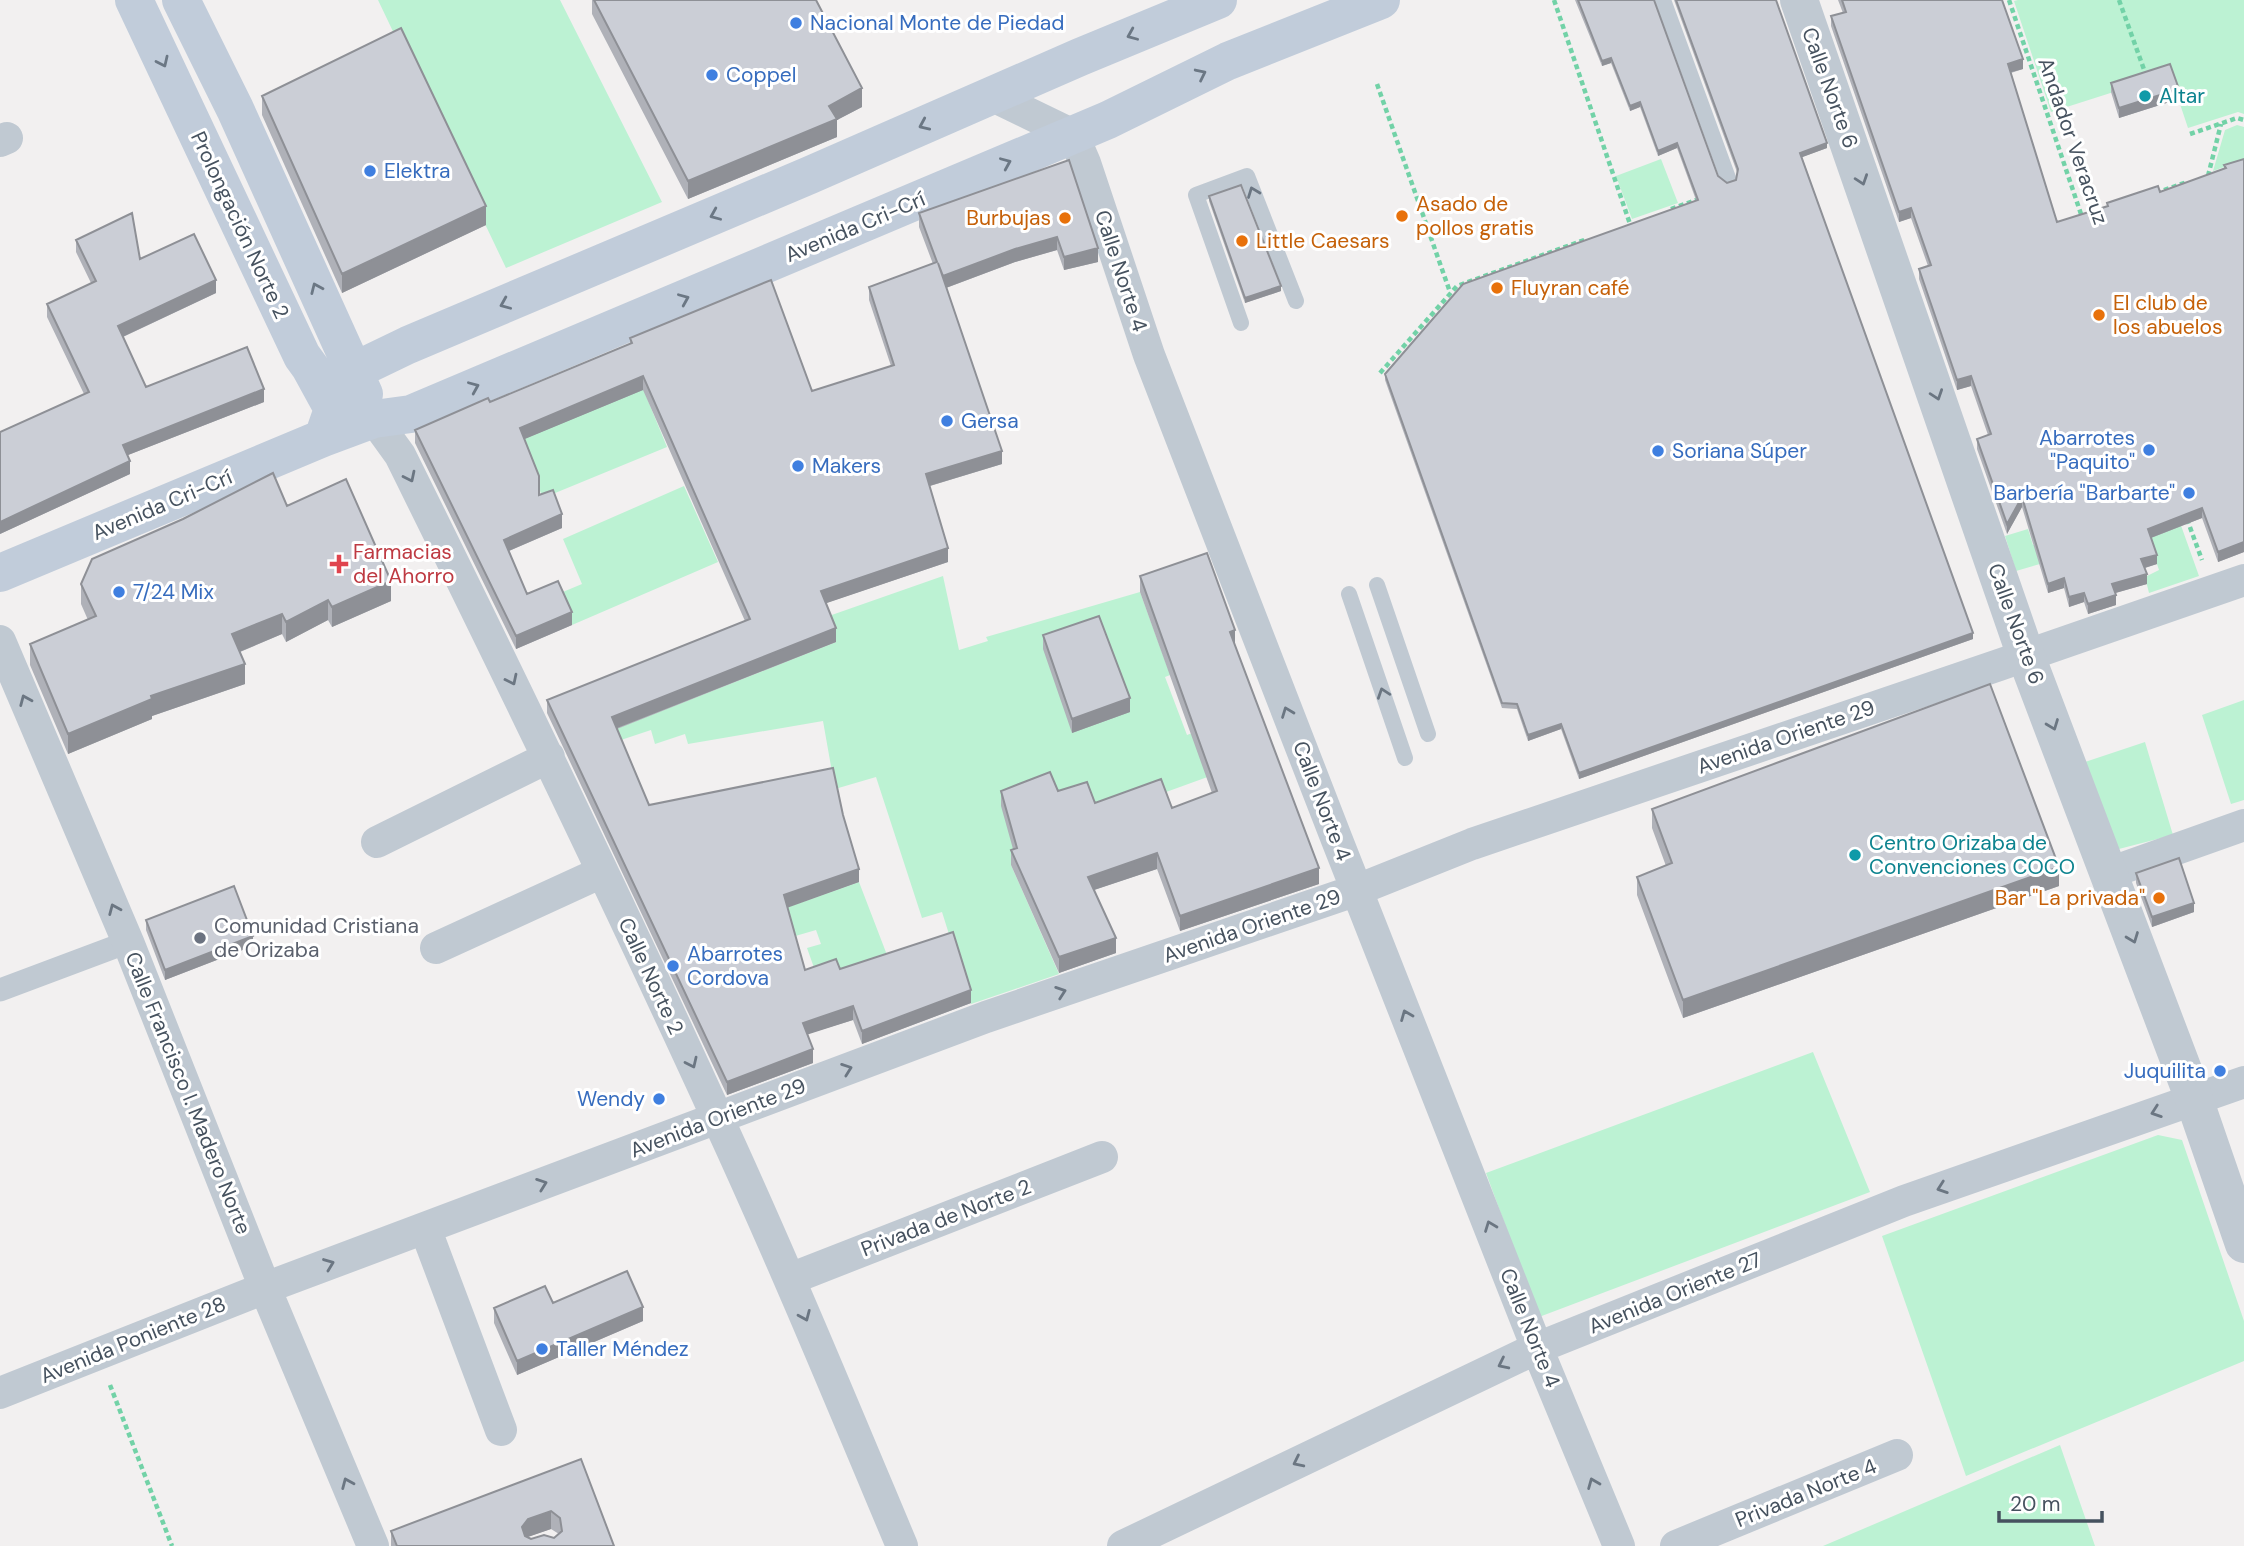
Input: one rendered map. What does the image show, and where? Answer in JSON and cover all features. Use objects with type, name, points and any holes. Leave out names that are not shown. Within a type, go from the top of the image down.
[{"type":"main road","name":"Prolongación Norte 2","points":[[134,0],[302,356],[310,367],[328,423]]},
{"type":"main road","name":"Prolongación Norte 2","points":[[181,0],[236,109],[374,419]]},
{"type":"main road","points":[[328,423],[354,371],[408,345],[803,164],[991,95],[1166,15],[1219,0]]},
{"type":"main road","name":"Avenida Cri-Crí","points":[[374,419],[411,414],[1073,135],[1228,61],[1381,0]]},
{"type":"main road","points":[[328,423],[374,419]]},
{"type":"main road","name":"Avenida Cri-Crí","points":[[0,573],[328,423]]},
{"type":"street","name":"Calle Norte 6","points":[[1799,0],[2026,656],[2194,1099],[2244,1244]]},
{"type":"street","points":[[991,95],[1073,135]]},
{"type":"street","name":"Calle Norte 4","points":[[1073,135],[1085,163],[1149,355],[1357,890],[1619,1546]]},
{"type":"street","name":"Calle Norte 2","points":[[374,419],[400,455],[549,757],[718,1118],[790,1279],[902,1546]]},
{"type":"street","name":"Avenida Oriente 29","points":[[265,1288],[986,1017],[1357,890],[1437,856],[2244,580]]},
{"type":"street","name":"Calle Francisco I. Madero Norte","points":[[0,641],[128,942],[265,1288],[373,1546]]},
{"type":"street","points":[[377,842],[549,757]]},
{"type":"street","points":[[2109,873],[2244,825]]},
{"type":"street","points":[[436,948],[602,872]]},
{"type":"street","points":[[0,990],[128,942]]},
{"type":"street","name":"Avenida Oriente 27","points":[[1123,1546],[1538,1348],[1904,1201],[2244,1082]]},
{"type":"street","name":"Privada de Norte 2","points":[[790,1279],[1102,1157]]},
{"type":"street","points":[[425,1228],[502,1430]]},
{"type":"street","name":"Avenida Poniente 28","points":[[0,1393],[265,1288]]},
{"type":"street","name":"Privada Norte 4","points":[[1676,1546],[1897,1455]]},
{"type":"lane","points":[[1663,0],[1728,178]]},
{"type":"lane","points":[[1241,323],[1196,195],[1247,176],[1296,302]]},
{"type":"lane","points":[[1377,585],[1429,734]]},
{"type":"lane","points":[[1349,594],[1405,758]]},
{"type":"path","points":[[1554,0],[1630,224]]},
{"type":"path","name":"Andador Veracruz","points":[[2009,0],[2086,230]]},
{"type":"path","points":[[2119,0],[2146,75]]},
{"type":"path","points":[[1377,84],[1452,301]]},
{"type":"path","points":[[2190,134],[2237,118],[2244,120]]},
{"type":"path","points":[[2208,176],[2221,124]]},
{"type":"path","points":[[2145,196],[2220,172]]},
{"type":"path","points":[[1668,211],[1705,197]]},
{"type":"path","points":[[2082,217],[2094,213]]},
{"type":"path","points":[[1620,228],[1642,220]]},
{"type":"path","points":[[1380,373],[1457,286],[1588,239]]},
{"type":"path","points":[[1400,351],[1405,356]]},
{"type":"path","points":[[2183,508],[2206,570]]},
{"type":"path","points":[[98,1354],[172,1546]]},
{"type":"green space","points":[[378,0],[560,0],[662,202],[506,268]]},
{"type":"green space","points":[[2244,0],[2244,114],[2238,112],[2188,128],[2170,74],[2051,112],[2014,1]]},
{"type":"green space","points":[[2237,125],[2244,127],[2244,160],[2213,171],[2225,130]]},
{"type":"green space","points":[[1661,159],[1678,203],[1632,219],[1616,176]]},
{"type":"green space","points":[[645,388],[667,447],[543,498],[519,440]]},
{"type":"green space","points":[[684,486],[718,562],[572,625],[558,594],[582,584],[563,539]]},
{"type":"green space","points":[[2178,517],[2199,576],[2149,593],[2145,577],[2159,570],[2145,528]]},
{"type":"green space","points":[[2028,529],[2033,545],[2041,543],[2047,562],[2016,571],[2005,536]]},
{"type":"green space","points":[[943,576],[959,650],[988,641],[986,637],[1140,592],[1168,669],[1235,646],[1231,651],[1165,677],[1187,735],[1254,710],[1271,754],[1133,804],[1011,865],[1059,974],[971,1004],[942,912],[922,918],[876,777],[835,789],[823,721],[688,744],[685,734],[655,744],[651,730],[609,744],[575,745],[836,642],[826,617]]},
{"type":"green space","points":[[2244,700],[2244,800],[2231,804],[2202,715]]},
{"type":"green space","points":[[2145,742],[2173,835],[2115,850],[2085,762]]},
{"type":"green space","points":[[859,882],[887,955],[818,979],[807,948],[821,944],[816,930],[792,937],[740,924]]},
{"type":"green space","points":[[1813,1052],[1870,1192],[1539,1317],[1486,1173]]},
{"type":"green space","points":[[2158,1135],[2182,1140],[2244,1321],[2244,1361],[1966,1476],[1882,1236]]},
{"type":"green space","points":[[2060,1445],[2095,1546],[1823,1546]]},
{"type":"building","name":"Coppel","points":[[594,0],[816,0],[862,88],[829,106],[837,119],[688,181]]},
{"type":"building","name":"Soriana Súper","points":[[1578,0],[1654,0],[1718,176],[1727,183],[1736,180],[1738,169],[1676,0],[1776,0],[1827,143],[1800,153],[1973,633],[1579,773],[1561,724],[1528,735],[1517,704],[1502,703],[1385,374],[1463,284],[1698,200],[1677,143],[1658,151],[1640,102],[1630,106],[1611,58],[1602,61]]},
{"type":"building","points":[[1842,0],[2002,0],[2023,59],[2008,64],[2057,222],[2158,186],[2160,192],[2244,159],[2244,542],[2218,552],[2202,508],[2148,529],[2157,555],[2141,559],[2147,574],[2112,584],[2116,595],[2088,604],[2084,593],[2069,597],[2064,578],[2048,584],[2022,497],[2007,524],[1977,439],[1991,434],[1971,376],[1957,380],[1919,269],[1931,265],[1911,208],[1899,212],[1831,16],[1846,12]]},
{"type":"building","name":"Elektra","points":[[401,28],[486,206],[342,274],[262,96]]},
{"type":"building","name":"Altar","points":[[2170,64],[2179,89],[2119,108],[2111,83]]},
{"type":"building","points":[[1069,160],[1098,248],[1064,257],[1057,237],[1015,249],[943,276],[938,263],[1002,451],[926,474],[948,548],[821,591],[836,628],[612,717],[649,805],[833,768],[859,869],[784,895],[805,970],[836,959],[840,969],[953,932],[971,990],[862,1031],[853,1006],[803,1023],[813,1049],[727,1082],[547,700],[750,619],[643,376],[520,428],[539,476],[539,495],[553,490],[562,514],[504,540],[527,594],[558,581],[572,612],[516,636],[415,430],[488,398],[490,402],[632,343],[630,338],[771,280],[812,391],[894,365],[869,287],[937,262],[919,213]]},
{"type":"building","points":[[1241,185],[1281,286],[1245,298],[1209,196]]},
{"type":"building","points":[[132,213],[140,259],[194,234],[216,280],[118,326],[146,387],[247,347],[264,389],[123,445],[130,461],[0,522],[0,432],[89,392],[47,304],[96,281],[76,240]]},
{"type":"building","points":[[273,473],[287,506],[346,479],[391,581],[332,607],[328,600],[286,622],[282,614],[232,634],[245,664],[151,696],[152,699],[68,734],[30,644],[96,616],[81,584],[92,559],[183,519]]},
{"type":"building","points":[[1207,553],[1235,630],[1230,632],[1319,868],[1180,916],[1157,853],[1088,877],[1116,938],[1059,957],[1011,850],[1017,848],[1001,791],[1050,772],[1058,791],[1087,782],[1095,803],[1161,779],[1172,808],[1217,791],[1140,576]]},
{"type":"building","points":[[1099,616],[1130,698],[1072,719],[1043,635]]},
{"type":"building","name":"Centro Orizaba de Convenciones COCO","points":[[1990,684],[2059,867],[1683,1000],[1637,877],[1672,863],[1652,809]]},
{"type":"building","name":"Bar \"La privada\"","points":[[2179,858],[2194,903],[2152,917],[2136,873]]},
{"type":"building","name":"Comunidad Cristiana de Orizaba","points":[[234,886],[253,936],[165,970],[146,920]]},
{"type":"building","name":"Taller Méndez","points":[[627,1271],[643,1307],[517,1361],[494,1308],[545,1286],[553,1303]]},
{"type":"building","points":[[581,1459],[614,1546],[397,1546],[391,1531]],"holes":[[[551,1511],[560,1518],[562,1531],[554,1538],[544,1535],[531,1539],[525,1536],[522,1527],[528,1519]]]},
{"type":"place","name":"Nacional Monte de Piedad","points":[[796,23]]},
{"type":"place","name":"Coppel","points":[[712,75]]},
{"type":"place","name":"Altar","points":[[2145,96]]},
{"type":"place","name":"Elektra","points":[[370,171]]},
{"type":"place","name":"Asado de pollos gratis","points":[[1402,216]]},
{"type":"place","name":"Burbujas","points":[[1065,218]]},
{"type":"place","name":"Little Caesars","points":[[1242,241]]},
{"type":"place","name":"Fluyran café","points":[[1497,288]]},
{"type":"place","name":"El club de los abuelos","points":[[2099,315]]},
{"type":"place","name":"Gersa","points":[[947,421]]},
{"type":"place","name":"Abarrotes \"Paquito\"","points":[[2149,450]]},
{"type":"place","name":"Soriana Súper","points":[[1658,451]]},
{"type":"place","name":"Makers","points":[[798,466]]},
{"type":"place","name":"Barbería \"Barbarte\"","points":[[2189,493]]},
{"type":"place","name":"Farmacias del Ahorro","points":[[339,564]]},
{"type":"place","name":"7/24 Mix","points":[[119,592]]},
{"type":"place","name":"Centro Orizaba de Convenciones COCO","points":[[1855,855]]},
{"type":"place","name":"Bar \"La privada\"","points":[[2159,898]]},
{"type":"place","name":"Comunidad Cristiana de Orizaba","points":[[200,938]]},
{"type":"place","name":"Abarrotes Cordova","points":[[673,966]]},
{"type":"place","name":"Juquilita","points":[[2220,1071]]},
{"type":"place","name":"Wendy","points":[[659,1099]]},
{"type":"place","name":"Taller Méndez","points":[[542,1349]]}]
